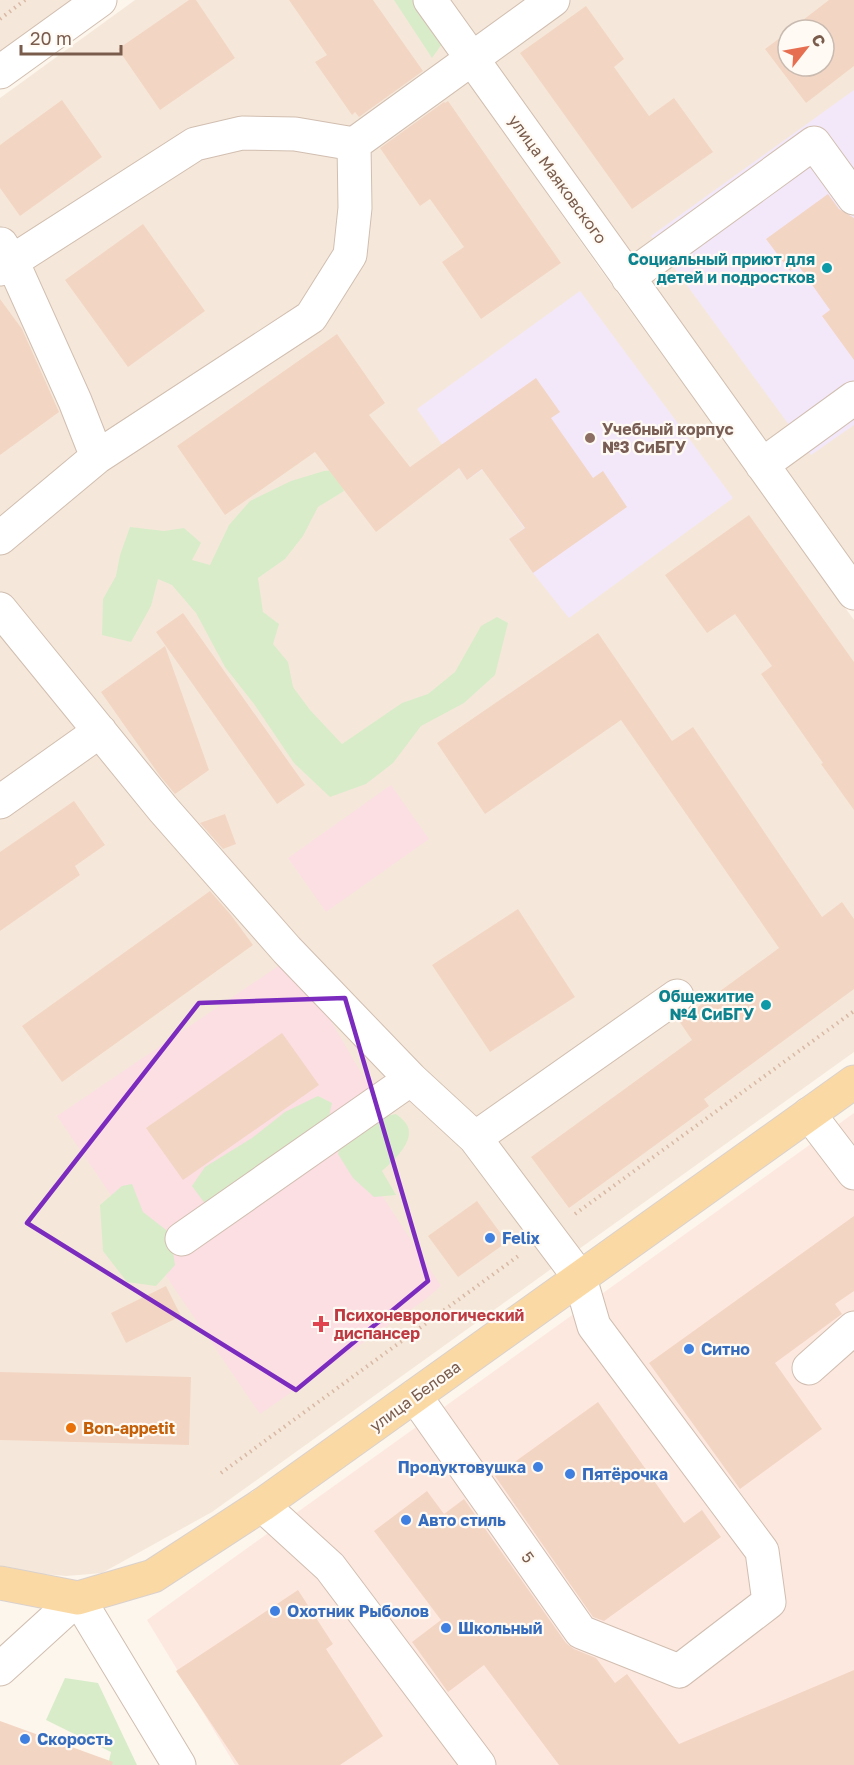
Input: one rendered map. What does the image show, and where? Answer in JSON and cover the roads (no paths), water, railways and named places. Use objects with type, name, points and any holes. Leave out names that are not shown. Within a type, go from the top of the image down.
[{"type":"main road","name":"улица Белова","points":[[78,1598],[153,1576],[262,1505],[854,1082]]},
{"type":"main road","points":[[0,1583],[78,1598]]},
{"type":"street","points":[[0,72],[100,0]]},
{"type":"street","name":"улица Маяковского","points":[[430,0],[854,593]]},
{"type":"street","points":[[97,458],[75,401],[4,257],[195,144],[242,133],[295,134],[354,144],[553,0]]},
{"type":"street","points":[[628,278],[814,143],[854,198]]},
{"type":"street","points":[[0,538],[97,458],[311,317],[350,255],[355,208],[354,144]]},
{"type":"street","points":[[762,465],[854,398]]},
{"type":"street","points":[[0,609],[163,808],[287,950],[411,1079],[475,1138],[580,1278]]},
{"type":"street","points":[[0,802],[100,731]]},
{"type":"street","points":[[475,1138],[677,996]]},
{"type":"street","points":[[182,1239],[411,1079]]},
{"type":"street","points":[[809,1114],[854,1173]]},
{"type":"street","name":"5","points":[[415,1396],[581,1632],[679,1671],[769,1602],[762,1551],[594,1326],[580,1278]]},
{"type":"street","points":[[810,1368],[854,1328]]},
{"type":"street","points":[[262,1505],[330,1567],[479,1765]]},
{"type":"street","points":[[0,1668],[78,1598],[179,1765]]},
{"type":"place","name":"Социальный приют для детей и подростков","points":[[827,268]]},
{"type":"place","name":"Учебный корпус №3 СиБГУ","points":[[590,438]]},
{"type":"place","name":"Общежитие №4 СиБГУ","points":[[766,1005]]},
{"type":"place","name":"Felix","points":[[490,1238]]},
{"type":"place","name":"Психоневрологический диспансер","points":[[321,1324]]},
{"type":"place","name":"Ситно","points":[[689,1349]]},
{"type":"place","name":"Bon-appetit","points":[[71,1428]]},
{"type":"place","name":"Продуктовушка","points":[[538,1467]]},
{"type":"place","name":"Пятёрочка","points":[[570,1474]]},
{"type":"place","name":"Авто стиль","points":[[406,1520]]},
{"type":"place","name":"Охотник Рыболов","points":[[275,1611]]},
{"type":"place","name":"Школьный","points":[[446,1628]]},
{"type":"place","name":"Скорость","points":[[25,1739]]}]
